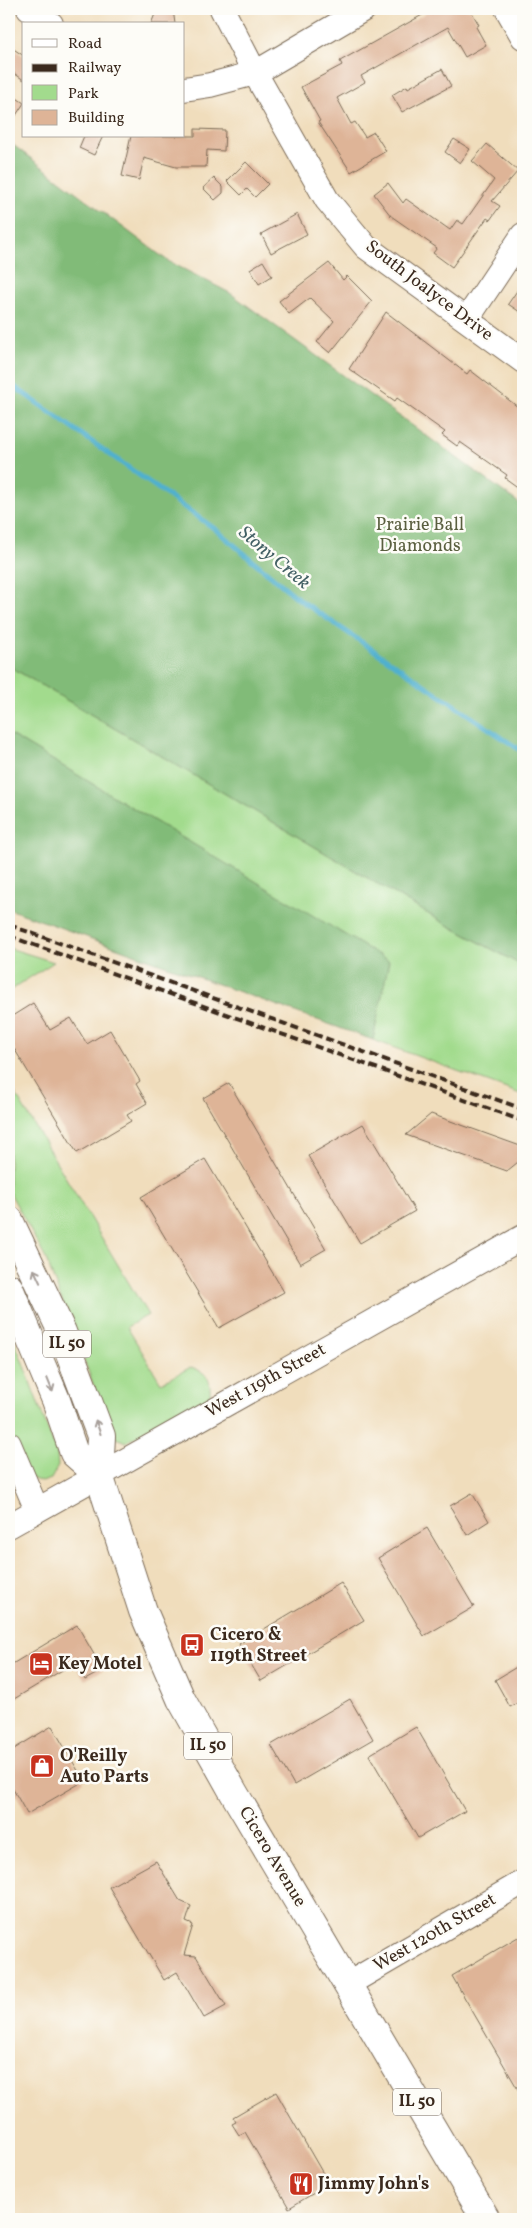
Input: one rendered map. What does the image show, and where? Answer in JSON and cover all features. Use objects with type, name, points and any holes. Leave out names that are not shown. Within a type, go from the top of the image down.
[{"type":"main road","name":"Cicero Avenue","points":[[9,1220],[62,1332],[101,1436],[99,1475],[143,1611],[181,1699],[232,1789],[486,2219]]},
{"type":"main road","name":"IL 50","points":[[9,1288],[52,1392],[74,1453],[99,1475]]},
{"type":"street","points":[[29,9],[48,22]]},
{"type":"street","name":"South Joalyce Drive","points":[[222,9],[255,73],[327,200],[366,247],[523,361]]},
{"type":"street","points":[[185,89],[210,86],[255,73],[364,9]]},
{"type":"street","points":[[507,9],[523,37]]},
{"type":"street","points":[[467,320],[523,235]]},
{"type":"street","name":"West 119th Street","points":[[9,1526],[523,1237]]},
{"type":"street","points":[[9,1444],[36,1510]]},
{"type":"street","name":"West 120th Street","points":[[348,1984],[523,1882]]},
{"type":"green space","name":"Prairie Ball Diamonds","points":[[9,142],[168,261],[230,293],[523,506],[523,966],[442,922],[9,666]]},
{"type":"green space","points":[[9,666],[442,922],[523,966],[523,1095],[373,1040],[388,961],[9,734]]},
{"type":"green space","points":[[9,734],[389,961],[373,1040],[9,909]]},
{"type":"green space","points":[[9,948],[54,962],[9,991]]},
{"type":"green space","points":[[9,1083],[148,1315],[127,1327],[161,1383],[191,1367],[205,1374],[209,1381],[210,1397],[126,1442],[113,1437],[46,1259],[9,1191]]},
{"type":"green space","points":[[9,1326],[57,1454],[58,1466],[51,1479],[42,1482],[31,1478],[22,1464],[9,1428]]},
{"type":"building","points":[[157,9],[173,9],[175,22],[152,22]]},
{"type":"building","points":[[433,9],[470,9],[479,25],[476,27],[486,45],[465,57],[448,27],[361,76],[365,82],[337,98],[351,124],[355,122],[365,137],[374,132],[386,151],[351,172],[318,122],[320,121],[301,87],[342,65],[340,61]]},
{"type":"building","points":[[9,46],[22,55],[22,79],[9,70]]},
{"type":"building","points":[[442,69],[451,86],[402,112],[392,95]]},
{"type":"building","points":[[9,93],[22,102],[22,106],[9,126]]},
{"type":"building","points":[[195,129],[225,130],[224,151],[207,150],[206,167],[176,167],[144,158],[139,180],[122,176],[131,138],[185,138],[185,136],[195,136]]},
{"type":"building","points":[[83,138],[102,138],[94,155],[79,148]]},
{"type":"building","points":[[454,139],[470,149],[460,163],[445,152]]},
{"type":"building","points":[[487,144],[518,171],[492,201],[500,206],[490,220],[487,218],[452,267],[433,253],[437,248],[391,216],[374,194],[388,183],[403,203],[406,199],[450,230],[457,220],[463,224],[494,180],[472,161]]},
{"type":"building","points":[[246,162],[268,184],[255,197],[247,189],[241,195],[227,181]]},
{"type":"building","points":[[214,178],[223,187],[223,193],[215,200],[203,188]]},
{"type":"building","points":[[297,214],[307,234],[271,253],[261,234]]},
{"type":"building","points":[[263,261],[272,276],[259,284],[250,269]]},
{"type":"building","points":[[329,263],[343,280],[347,276],[372,301],[330,353],[317,342],[334,321],[310,298],[289,314],[279,301]]},
{"type":"building","points":[[523,282],[523,314],[508,304]]},
{"type":"building","points":[[386,312],[467,374],[470,370],[523,411],[523,491],[505,478],[507,475],[460,442],[457,446],[442,435],[445,432],[397,398],[395,401],[349,369]]},
{"type":"building","points":[[33,1003],[50,1030],[71,1018],[87,1044],[110,1030],[140,1081],[136,1084],[147,1103],[127,1115],[131,1121],[77,1153],[9,1040],[9,1018]]},
{"type":"building","points":[[229,1083],[326,1249],[300,1264],[203,1098]]},
{"type":"building","points":[[431,1114],[523,1147],[523,1158],[507,1171],[406,1135]]},
{"type":"building","points":[[363,1124],[415,1211],[360,1243],[308,1156]]},
{"type":"building","points":[[205,1159],[284,1292],[219,1328],[141,1197]]},
{"type":"building","points":[[472,1493],[489,1521],[467,1535],[450,1506]]},
{"type":"building","points":[[427,1528],[474,1607],[424,1636],[378,1558]]},
{"type":"building","points":[[341,1583],[364,1620],[261,1681],[239,1644]]},
{"type":"building","name":"Key Motel","points":[[77,1625],[103,1670],[85,1680],[74,1663],[9,1702],[9,1666]]},
{"type":"building","points":[[523,1663],[523,1700],[510,1707],[495,1680]]},
{"type":"building","points":[[350,1699],[373,1739],[294,1785],[271,1745]]},
{"type":"building","name":"O'Reilly Auto Parts","points":[[52,1726],[84,1781],[27,1814],[9,1782],[9,1752]]},
{"type":"building","points":[[416,1727],[465,1811],[418,1838],[369,1755]]},
{"type":"building","points":[[156,1861],[180,1901],[191,1906],[186,1922],[193,1925],[184,1955],[196,1956],[226,2006],[204,2018],[177,1972],[164,1980],[109,1887]]},
{"type":"building","points":[[518,1937],[523,1946],[523,2098],[452,1976]]},
{"type":"building","points":[[276,2092],[329,2184],[289,2208],[245,2132],[239,2135],[232,2124],[236,2122],[233,2117]]},
{"type":"waterway","name":"Stony Creek","points":[[9,383],[215,529],[300,600],[523,752]]},
{"type":"railway","points":[[9,925],[523,1109]]},
{"type":"railway","points":[[9,936],[523,1121]]},
{"type":"place","name":"Cicero & 119th Street","points":[[192,1645]]},
{"type":"place","name":"Key Motel","points":[[41,1664]]},
{"type":"place","name":"O'Reilly Auto Parts","points":[[42,1766]]},
{"type":"place","name":"Jimmy John's","points":[[301,2184]]}]
